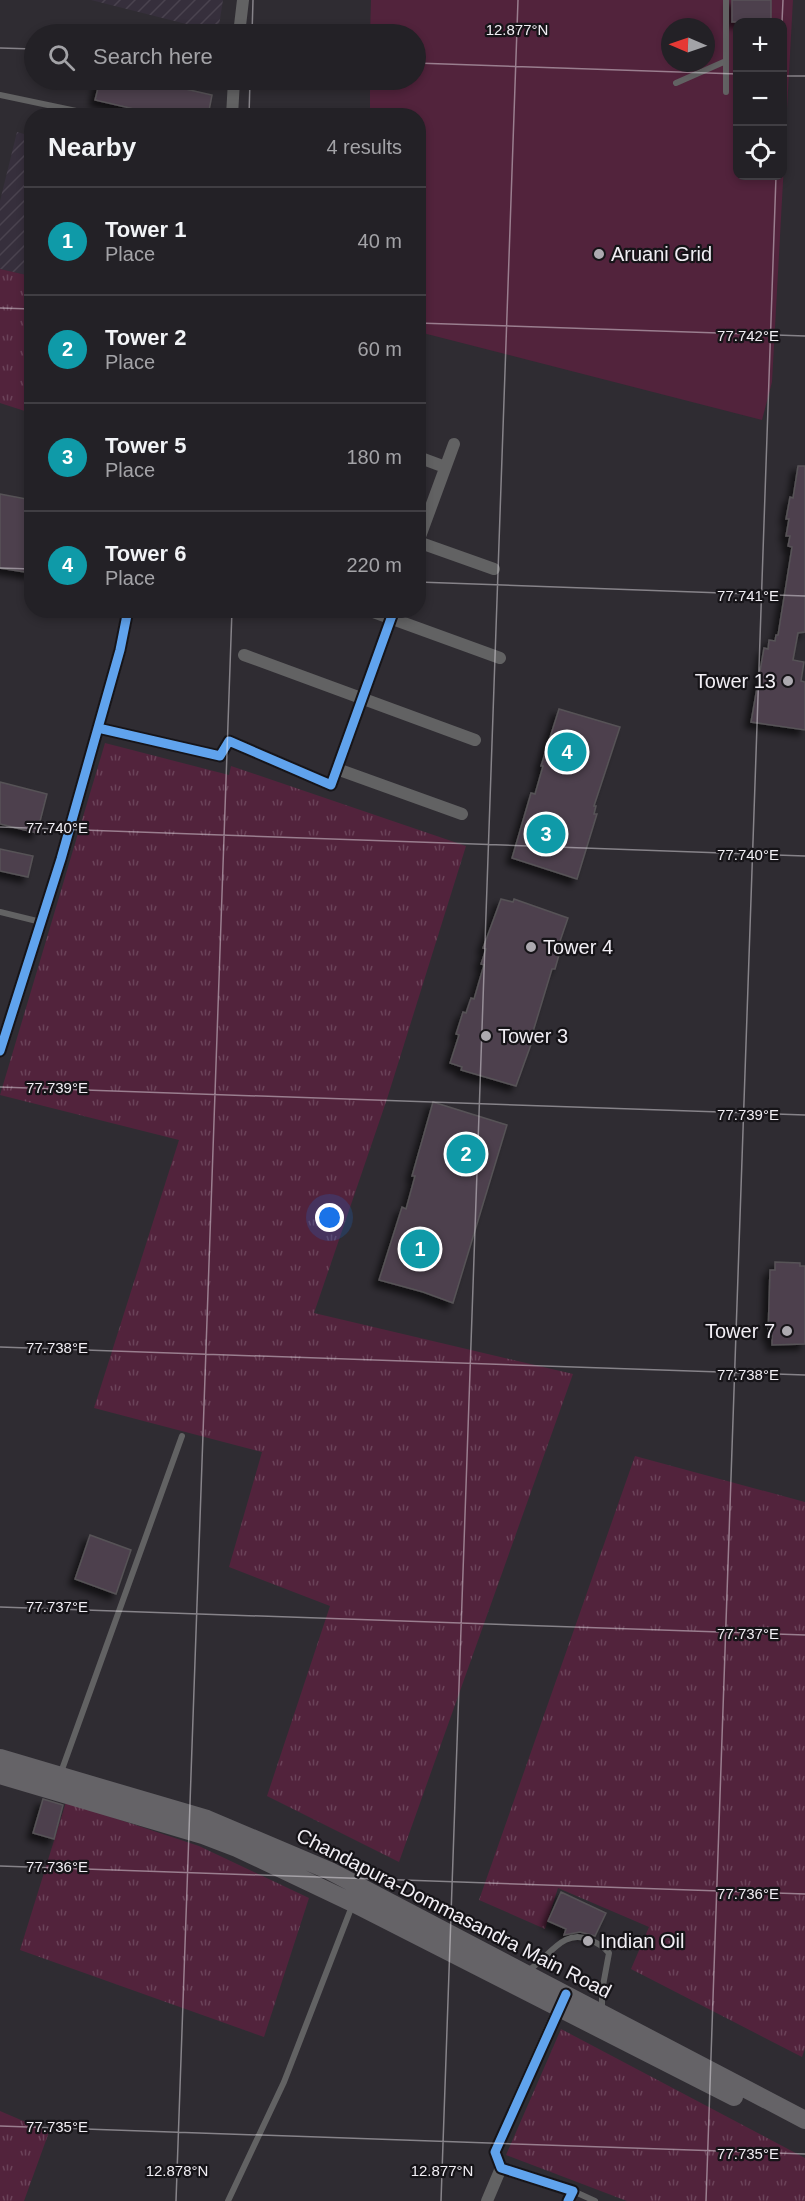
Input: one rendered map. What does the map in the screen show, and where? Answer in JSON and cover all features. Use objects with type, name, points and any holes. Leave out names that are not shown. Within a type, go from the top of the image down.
[{"type":"main road","name":"Chandapura-Dommasandra Main Road","points":[[0,1758],[207,1819],[330,1871],[523,1972],[562,2001],[602,2013],[805,2120]]},
{"type":"main road","name":"Chandapura-Dommasandra Main Road","points":[[0,1776],[203,1835],[237,1848],[562,2001],[805,2134]]},
{"type":"street","points":[[240,24],[243,0]]},
{"type":"street","points":[[232,108],[233,90]]},
{"type":"street","points":[[426,520],[454,444]]},
{"type":"street","points":[[426,460],[445,467]]},
{"type":"street","points":[[426,545],[494,569]]},
{"type":"street","points":[[0,1051],[98,728],[120,650],[126,618]]},
{"type":"street","points":[[98,728],[220,756],[229,741],[331,785],[391,618]]},
{"type":"street","points":[[400,618],[500,658]]},
{"type":"street","points":[[244,655],[475,740]]},
{"type":"street","points":[[337,768],[462,814]]},
{"type":"street","points":[[488,2201],[501,2168],[495,2152],[562,2001]]},
{"type":"street","points":[[501,2168],[570,2196]]},
{"type":"lane","points":[[726,0],[726,92]]},
{"type":"lane","points":[[676,82],[726,61]]},
{"type":"lane","points":[[0,95],[62,108]]},
{"type":"lane","points":[[0,912],[41,922]]},
{"type":"lane","points":[[60,1775],[182,1436]]},
{"type":"lane","points":[[228,2201],[285,2082],[353,1903]]},
{"type":"lane","points":[[523,1972],[538,1965],[559,1943],[570,1936],[582,1936],[603,1946],[609,1953],[602,1991],[602,2013]]},
{"type":"lane","points":[[570,2196],[595,2201]]},
{"type":"shaded area","points":[[91,0],[223,0],[219,24],[186,24]]},
{"type":"shaded area","points":[[17,132],[24,134],[24,274],[0,269],[0,201]]},
{"type":"green space","name":"Aruani Grid","points":[[371,0],[793,0],[787,109],[787,18],[733,18],[733,180],[783,180],[772,382],[762,420],[426,334],[426,108],[370,108],[370,90],[426,90],[426,24],[370,24]]},
{"type":"green space","points":[[0,269],[24,274],[24,411],[0,403]]},
{"type":"green space","points":[[105,743],[229,775],[231,766],[466,846],[387,1099],[314,1313],[573,1374],[399,1862],[267,1796],[330,1606],[229,1567],[262,1452],[94,1408],[179,1140],[0,1095]]},
{"type":"green space","points":[[635,1456],[805,1502],[805,2048],[802,2057],[631,1969],[649,1927],[558,1888],[545,1929],[479,1900]]},
{"type":"green space","points":[[66,1802],[199,1846],[309,1898],[264,2037],[20,1950]]},
{"type":"green space","points":[[561,2029],[805,2158],[805,2201],[627,2201],[506,2155]]},
{"type":"green space","points":[[0,2111],[49,2132],[24,2201],[0,2201]]},
{"type":"building","points":[[732,0],[771,0],[771,18],[733,18],[732,22]]},
{"type":"building","points":[[98,90],[190,90],[212,95],[210,108],[130,108],[95,100]]},
{"type":"building","points":[[798,466],[805,466],[805,632],[798,633],[793,660],[804,662],[801,681],[805,682],[805,730],[751,722],[764,648],[768,649],[769,640],[775,641],[778,635],[792,547],[788,546],[790,536],[786,536],[789,519],[786,519],[790,497],[793,498]]},
{"type":"building","points":[[0,494],[24,498],[24,572],[0,568]]},
{"type":"building","points":[[559,709],[620,727],[594,806],[596,806],[594,814],[597,814],[577,879],[512,858],[531,793],[535,794],[543,766],[541,766]]},
{"type":"building","points":[[0,782],[47,794],[37,833],[0,824]]},
{"type":"building","points":[[0,849],[33,856],[28,877],[0,871]]},
{"type":"building","points":[[501,899],[513,902],[514,899],[568,918],[558,947],[561,948],[555,969],[552,969],[532,1035],[534,1036],[516,1086],[461,1070],[462,1067],[450,1063],[459,1035],[456,1034],[463,1012],[466,1013],[471,998],[474,999],[484,965],[481,964],[486,949],[483,948]]},
{"type":"building","points":[[433,1102],[507,1125],[453,1303],[379,1280],[402,1207],[406,1209],[415,1176],[412,1176]]},
{"type":"building","points":[[775,1262],[800,1263],[800,1266],[805,1266],[805,1344],[772,1345],[772,1336],[768,1336],[770,1270],[775,1270]]},
{"type":"building","points":[[90,1535],[131,1550],[116,1594],[75,1579]]},
{"type":"building","points":[[43,1799],[63,1805],[54,1839],[33,1833]]},
{"type":"building","points":[[561,1892],[606,1913],[595,1936],[580,1932],[564,1935],[566,1929],[548,1921]]},
{"type":"cycle path","points":[[0,1051],[61,859],[120,650],[126,618]]},
{"type":"cycle path","points":[[98,728],[220,756],[229,741],[331,785],[391,618]]},
{"type":"cycle path","points":[[566,1994],[495,2152],[501,2168],[573,2191],[568,2201]]},
{"type":"place","name":"Aruani Grid","points":[[599,254]]},
{"type":"place","name":"Tower 13","points":[[788,681]]},
{"type":"place","name":"Tower 6","points":[[567,752]]},
{"type":"place","name":"Tower 5","points":[[546,834]]},
{"type":"place","name":"Tower 4","points":[[531,947]]},
{"type":"place","name":"Tower 3","points":[[486,1036]]},
{"type":"place","name":"Tower 2","points":[[466,1154]]},
{"type":"place","name":"Tower 1","points":[[420,1249]]},
{"type":"place","name":"Tower 7","points":[[787,1331]]},
{"type":"place","name":"Indian Oil","points":[[588,1941]]}]
